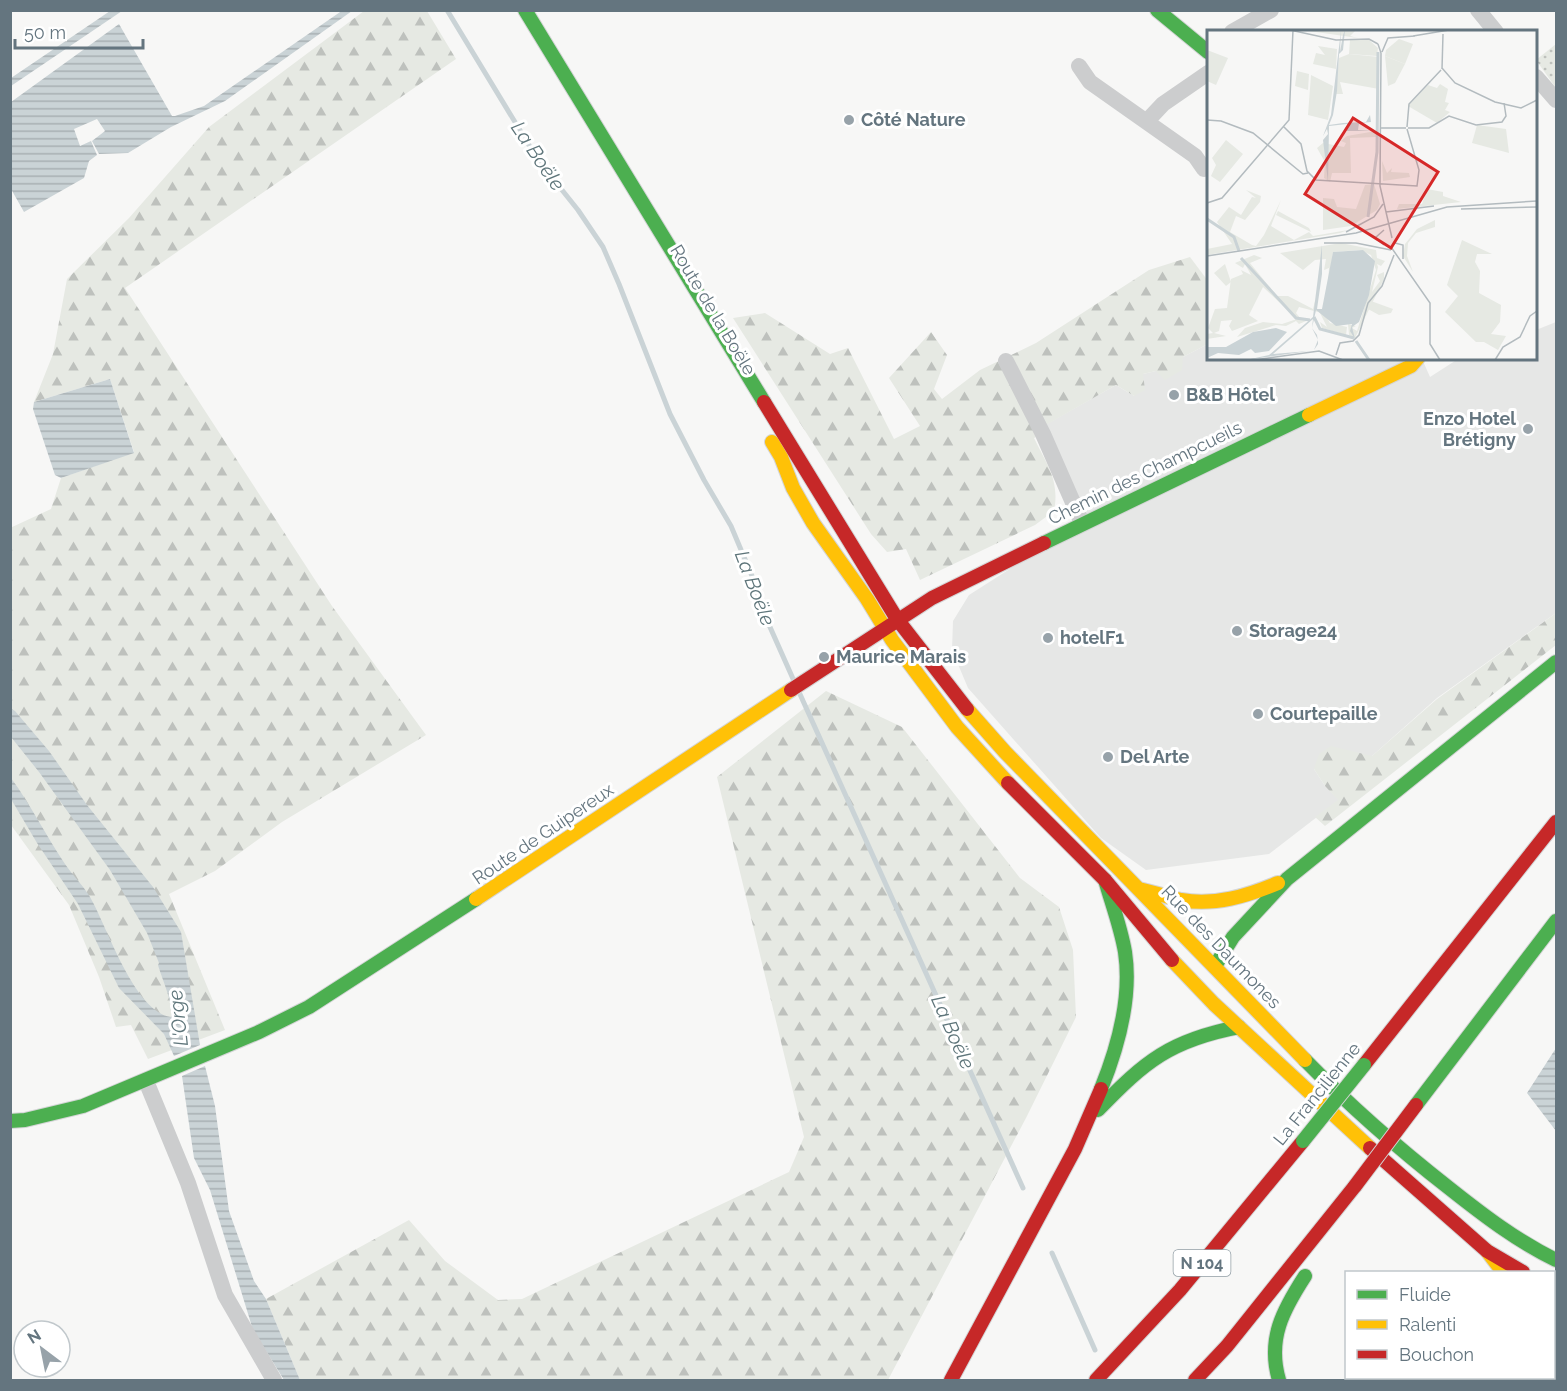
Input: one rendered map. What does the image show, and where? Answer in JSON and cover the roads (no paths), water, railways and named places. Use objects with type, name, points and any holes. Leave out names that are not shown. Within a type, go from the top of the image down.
[{"type":"main road","name":"Route de la Boële","points":[[511,10],[720,356]]},
{"type":"main road","name":"Route de la Boële","points":[[525,10],[897,619]]},
{"type":"main road","points":[[1157,10],[1207,49]]},
{"type":"main road","name":"Chemin des Champcueils","points":[[884,628],[963,582],[1414,362]]},
{"type":"main road","points":[[762,426],[781,457],[793,488],[813,524],[867,599],[909,665],[988,763],[1034,806],[1105,880],[1182,972],[1239,1028],[1487,1251],[1520,1271]]},
{"type":"main road","name":"Rue des Daumones","points":[[897,619],[953,693],[1005,752],[1355,1108],[1417,1163],[1490,1220],[1540,1252],[1557,1260]]},
{"type":"main road","name":"Route de Guipereux","points":[[10,1120],[25,1120],[83,1106],[259,1032],[318,1001],[435,927],[884,628]]},
{"type":"main road","points":[[1214,1004],[1215,966],[1233,937],[1287,879],[1557,662]]},
{"type":"main road","name":"La Francilienne","points":[[1096,1380],[1180,1290],[1303,1141],[1557,822]]},
{"type":"main road","points":[[1139,889],[1180,900],[1220,903],[1255,893],[1287,879]]},
{"type":"main road","points":[[951,1380],[1090,1120],[1117,1042],[1126,991],[1126,965],[1121,935],[1105,880]]},
{"type":"main road","points":[[1195,1380],[1227,1346],[1333,1214],[1557,921]]},
{"type":"main road","points":[[1090,1120],[1136,1071],[1154,1057],[1194,1037],[1239,1028],[1275,1029]]},
{"type":"main road","points":[[1279,1380],[1273,1352],[1277,1324],[1289,1299],[1328,1241],[1333,1214]]},
{"type":"main road","points":[[1487,1251],[1502,1271]]},
{"type":"street","points":[[1235,30],[1270,10]]},
{"type":"street","points":[[1478,10],[1494,30]]},
{"type":"street","points":[[1079,66],[1089,82],[1195,156],[1204,169]]},
{"type":"street","points":[[1147,121],[1164,104],[1207,74]]},
{"type":"street","points":[[1537,78],[1557,100]]},
{"type":"street","points":[[1006,361],[1043,434],[1082,523]]},
{"type":"street","points":[[146,1081],[188,1183],[225,1294],[274,1380]]},
{"type":"water","points":[[343,10],[352,11],[225,101],[171,127],[128,153],[99,154],[92,141],[105,131],[97,119],[74,129],[80,146],[91,141],[97,155],[89,161],[84,178],[24,212],[11,189],[11,102],[119,24],[172,116],[175,116],[204,106]]},
{"type":"water","points":[[110,11],[122,11],[11,86],[11,78]]},
{"type":"water","points":[[110,379],[134,453],[61,478],[55,475],[33,409],[34,402]]},
{"type":"water","name":"L'Orge","points":[[10,708],[49,751],[87,805],[153,887],[181,932],[200,1045],[174,1056],[164,1034],[119,988],[78,904],[11,799],[11,778],[51,843],[90,897],[134,984],[145,1000],[158,1012],[171,1017],[171,1006],[159,963],[147,933],[110,870],[11,737]]},
{"type":"water","points":[[1556,1048],[1556,1131],[1527,1093]]},
{"type":"water","points":[[205,1066],[215,1106],[229,1211],[254,1281],[266,1299],[300,1380],[284,1380],[253,1330],[210,1190],[194,1158],[182,1076]]},
{"type":"waterway","name":"La Boële","points":[[447,10],[538,160],[578,210],[603,247],[670,414],[731,526],[752,576],[762,609],[794,681]]},
{"type":"waterway","name":"La Boële","points":[[799,692],[1023,1188]]},
{"type":"waterway","name":"La Boële","points":[[1052,1253],[1095,1350]]},
{"type":"place","name":"Côté Nature","points":[[849,120]]},
{"type":"place","name":"B&B Hôtel","points":[[1174,395]]},
{"type":"place","name":"Enzo Hotel Brétigny","points":[[1528,429]]},
{"type":"place","name":"Storage24","points":[[1237,631]]},
{"type":"place","name":"hotelF1","points":[[1048,638]]},
{"type":"place","name":"Maurice Marais","points":[[824,657]]},
{"type":"place","name":"Courtepaille","points":[[1258,714]]},
{"type":"place","name":"Del Arte","points":[[1108,757]]}]
